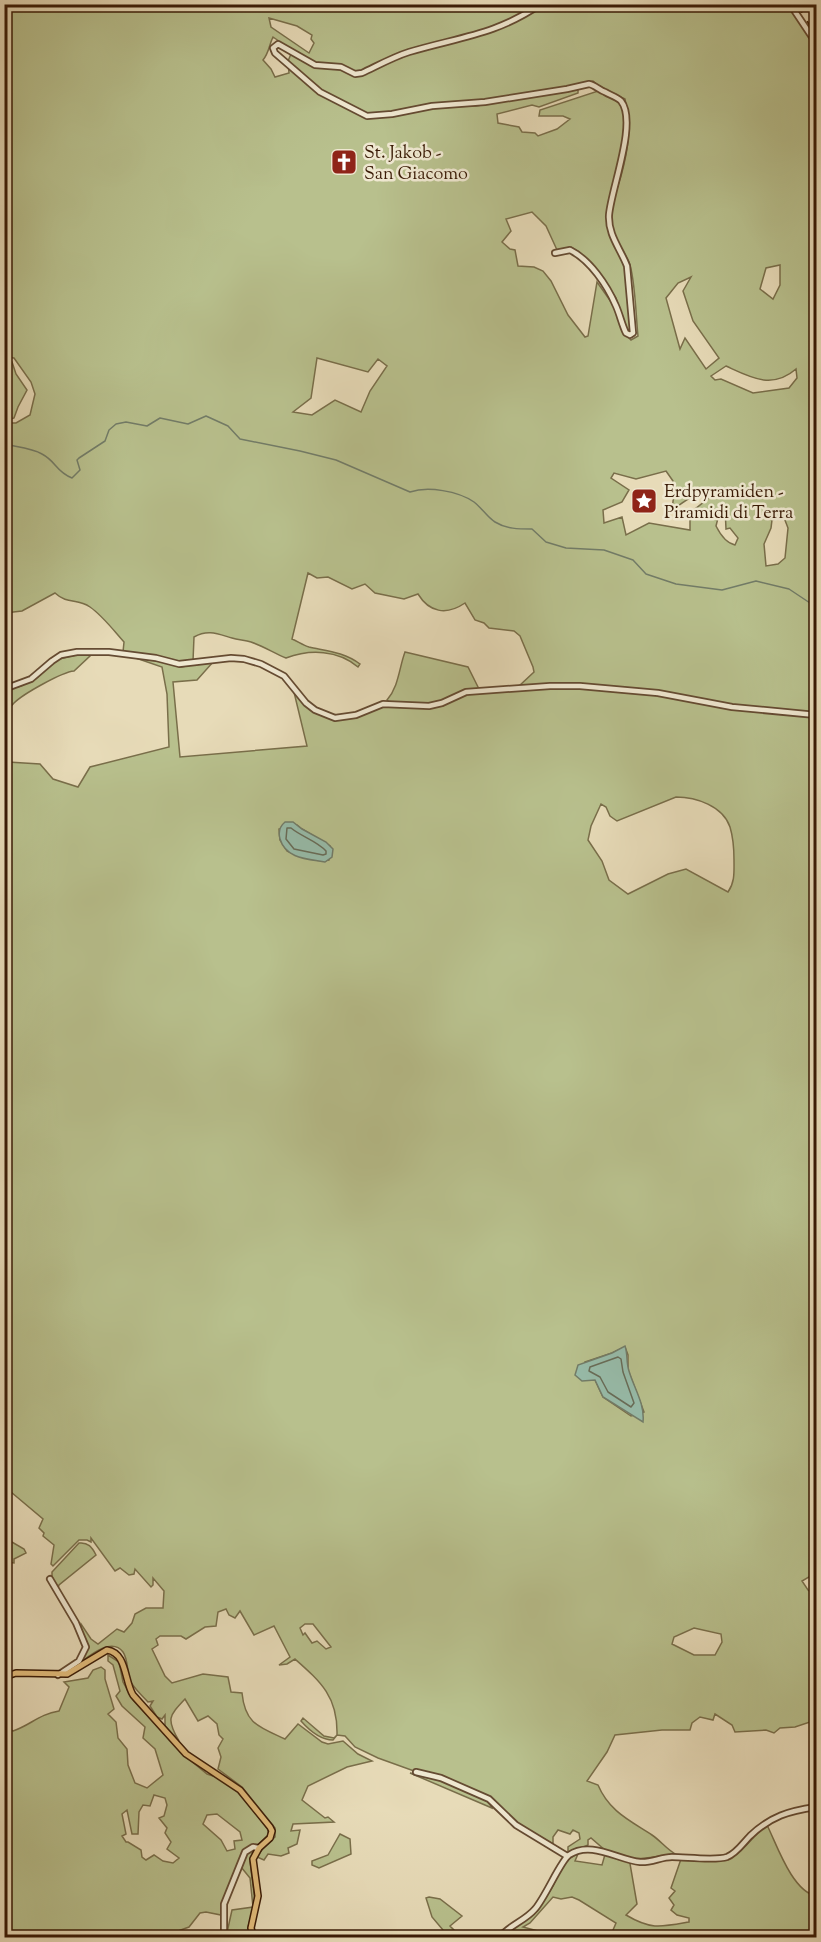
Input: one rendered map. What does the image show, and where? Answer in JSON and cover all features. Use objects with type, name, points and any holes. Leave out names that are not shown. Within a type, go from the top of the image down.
[{"type":"main road","points":[[5,1675],[25,1673],[57,1675],[76,1670],[103,1652],[113,1651],[118,1655],[133,1695],[174,1742],[202,1766],[240,1790],[272,1831],[253,1858],[258,1896],[251,1928],[252,1932],[260,1938]]},
{"type":"street","points":[[541,4],[501,27],[406,53],[362,73],[355,74],[341,67],[315,65],[278,44],[273,48],[320,92],[367,116],[392,114],[432,106],[485,102],[589,84],[621,102],[626,121],[625,137],[609,217],[615,244],[627,266],[633,333],[630,335],[626,333],[610,294],[579,255],[570,250],[555,253]]},
{"type":"street","points":[[790,4],[816,43]]},
{"type":"street","points":[[4,689],[31,679],[61,655],[77,652],[109,652],[156,658],[180,664],[231,658],[261,663],[284,676],[306,703],[315,710],[335,718],[356,715],[383,704],[429,706],[442,704],[466,692],[550,686],[580,686],[658,693],[732,707],[816,715]]},
{"type":"street","points":[[50,1579],[76,1623],[86,1647],[79,1661],[57,1675]]},
{"type":"street","points":[[416,1772],[441,1778],[489,1799],[516,1825],[567,1856]]},
{"type":"street","points":[[499,1938],[534,1911],[549,1890],[567,1856],[589,1850],[610,1853],[640,1862],[673,1857],[723,1858],[734,1854],[755,1831],[779,1815],[816,1808]]},
{"type":"street","points":[[224,1938],[222,1913],[224,1904],[245,1852],[253,1847],[259,1848]]},
{"type":"shaded area","points":[[5,5],[790,5],[816,45],[816,714],[732,706],[658,692],[579,685],[518,687],[534,672],[520,636],[514,631],[489,628],[484,623],[475,620],[465,603],[451,610],[438,610],[427,605],[418,594],[404,599],[375,593],[365,584],[352,589],[328,577],[317,578],[308,573],[292,639],[309,647],[348,657],[360,664],[358,667],[333,654],[314,652],[286,658],[260,645],[213,633],[204,633],[194,637],[193,661],[178,662],[156,656],[123,652],[124,642],[95,611],[85,604],[64,599],[55,593],[22,611],[5,613],[5,423],[16,423],[30,415],[35,394],[31,382],[14,358],[5,357]],"holes":[[[269,18],[297,26],[312,35],[311,39],[314,43],[309,53],[271,27]],[[273,37],[316,64],[341,66],[353,72],[354,75],[341,69],[315,67],[291,54],[288,61],[289,73],[275,77],[263,60]],[[593,81],[625,99],[628,119],[627,147],[612,206],[611,225],[614,237],[631,268],[638,336],[631,340],[625,334],[614,306],[597,282],[588,336],[585,337],[568,315],[551,281],[543,271],[534,267],[518,266],[515,250],[502,242],[511,231],[506,219],[532,212],[546,226],[557,250],[571,247],[596,270],[616,298],[626,329],[630,331],[628,281],[608,221],[610,200],[624,142],[624,114],[619,102],[598,91],[540,110],[539,116],[563,116],[570,119],[557,129],[538,136],[535,133],[522,132],[519,127],[498,123],[497,114],[532,105],[539,107],[578,93],[578,89],[476,106],[436,107],[392,116],[365,117],[366,114],[475,102],[566,88]],[[780,265],[780,285],[773,299],[760,289],[766,268]],[[691,277],[683,291],[693,321],[719,358],[706,369],[685,338],[680,349],[666,298],[678,283]],[[317,358],[368,372],[378,359],[387,366],[370,391],[361,412],[335,400],[312,415],[293,412],[311,398]],[[726,366],[761,380],[778,379],[796,369],[797,378],[789,388],[753,393],[721,379],[715,380],[711,376]],[[666,471],[673,481],[672,510],[695,496],[710,497],[690,513],[690,530],[649,523],[626,535],[622,517],[604,523],[603,510],[622,502],[629,490],[611,478],[614,473],[636,479]],[[725,507],[726,529],[730,528],[738,538],[735,545],[721,535],[716,526],[720,510]],[[783,515],[788,528],[785,558],[778,564],[766,566],[764,544],[772,520]]]},
{"type":"shaded area","points":[[5,361],[12,362],[16,374],[27,390],[14,418],[5,421]]},
{"type":"shaded area","points":[[405,652],[468,667],[479,689],[429,704],[390,703],[387,700],[396,683]]},
{"type":"shaded area","points":[[80,654],[91,655],[74,671],[52,679],[25,694],[5,714],[5,690],[21,686],[38,677],[55,660]]},
{"type":"shaded area","points":[[130,656],[181,667],[214,661],[197,680],[173,682],[180,757],[307,746],[293,688],[311,710],[333,719],[383,706],[425,707],[466,693],[550,687],[580,687],[658,694],[732,707],[816,715],[816,1573],[813,1571],[802,1581],[816,1596],[816,1720],[795,1727],[780,1728],[774,1733],[766,1730],[735,1732],[732,1725],[715,1714],[713,1720],[700,1717],[692,1723],[690,1730],[662,1730],[615,1735],[607,1752],[587,1781],[598,1785],[608,1802],[620,1814],[677,1855],[629,1858],[637,1904],[626,1915],[642,1923],[656,1926],[689,1922],[689,1918],[677,1915],[671,1910],[674,1905],[669,1898],[675,1891],[671,1888],[681,1859],[727,1859],[742,1850],[767,1825],[793,1877],[807,1892],[816,1896],[816,1937],[610,1937],[616,1923],[572,1897],[561,1899],[553,1897],[530,1923],[523,1927],[560,1937],[522,1937],[512,1932],[506,1937],[503,1935],[531,1914],[543,1901],[569,1859],[578,1854],[575,1861],[602,1865],[606,1851],[591,1838],[588,1840],[588,1845],[568,1854],[568,1847],[580,1839],[579,1833],[573,1830],[570,1834],[558,1830],[553,1837],[553,1844],[516,1823],[489,1798],[378,1758],[355,1747],[345,1736],[337,1735],[335,1710],[331,1700],[313,1675],[295,1659],[287,1664],[279,1665],[290,1657],[274,1626],[254,1635],[240,1611],[235,1618],[229,1615],[226,1609],[218,1612],[216,1626],[205,1627],[186,1639],[181,1636],[160,1636],[156,1639],[158,1645],[152,1649],[165,1676],[172,1683],[203,1674],[228,1677],[231,1692],[242,1693],[246,1712],[261,1727],[285,1739],[298,1724],[322,1742],[328,1744],[343,1741],[358,1754],[372,1761],[347,1767],[308,1786],[302,1800],[325,1818],[328,1817],[334,1822],[293,1824],[291,1831],[300,1830],[297,1844],[288,1848],[289,1853],[281,1856],[268,1854],[264,1860],[257,1857],[275,1837],[275,1828],[242,1787],[218,1769],[221,1757],[218,1748],[223,1739],[219,1735],[217,1724],[208,1716],[198,1721],[185,1699],[171,1718],[172,1728],[179,1741],[165,1726],[165,1715],[162,1719],[157,1717],[150,1706],[153,1701],[148,1702],[133,1686],[125,1655],[118,1648],[106,1647],[77,1665],[87,1645],[82,1635],[81,1624],[91,1639],[98,1644],[117,1629],[124,1632],[132,1623],[135,1614],[146,1608],[163,1608],[164,1591],[153,1578],[151,1587],[135,1569],[134,1574],[129,1575],[120,1568],[115,1571],[91,1538],[91,1542],[79,1540],[53,1566],[51,1564],[54,1545],[43,1536],[44,1533],[39,1528],[43,1519],[5,1487],[4,760],[40,764],[53,779],[78,787],[90,767],[169,747],[167,694],[162,667]],"holes":[[[676,797],[700,801],[715,808],[726,820],[733,839],[734,877],[728,892],[686,869],[668,874],[628,894],[609,880],[602,861],[588,840],[591,826],[601,804],[617,821]],[[297,825],[330,846],[329,860],[313,860],[287,851],[280,840],[279,829]],[[625,1347],[628,1355],[628,1370],[644,1412],[631,1416],[603,1397],[595,1380],[591,1379],[585,1362]],[[305,1624],[313,1624],[331,1647],[326,1649],[317,1641],[312,1643],[305,1633],[303,1635],[300,1628]],[[694,1628],[721,1634],[722,1642],[715,1655],[694,1655],[672,1644],[674,1637]]]},
{"type":"shaded area","points":[[5,1538],[24,1549],[26,1553],[14,1559],[14,1563],[5,1562],[7,1550]]},
{"type":"shaded area","points":[[79,1543],[85,1543],[96,1555],[58,1588],[52,1579],[52,1572]]},
{"type":"shaded area","points":[[108,1655],[119,1662],[123,1682],[133,1700],[184,1755],[207,1774],[238,1791],[268,1829],[268,1835],[254,1849],[250,1861],[255,1902],[248,1927],[253,1937],[226,1937],[232,1910],[253,1907],[250,1878],[241,1867],[235,1870],[222,1905],[221,1915],[200,1913],[189,1927],[172,1933],[170,1937],[5,1937],[4,1727],[13,1731],[59,1711],[69,1687],[64,1682],[88,1678],[93,1670],[101,1667],[105,1670],[105,1679],[114,1709],[108,1714],[116,1722],[118,1738],[127,1749],[128,1765],[135,1783],[147,1788],[163,1775],[155,1749],[143,1738],[145,1727],[122,1706],[116,1696],[120,1691],[113,1665],[108,1661]],"holes":[[[154,1795],[165,1798],[167,1805],[164,1816],[159,1818],[167,1828],[165,1833],[171,1842],[167,1849],[179,1858],[173,1863],[163,1861],[154,1855],[146,1860],[142,1857],[141,1850],[126,1842],[122,1836],[126,1834],[122,1814],[127,1810],[132,1834],[138,1834],[139,1812],[143,1805],[150,1806]],[[217,1814],[240,1832],[242,1840],[234,1841],[235,1849],[227,1851],[221,1840],[203,1824],[207,1815]]]},
{"type":"shaded area","points":[[303,1718],[324,1736],[334,1738],[337,1735],[333,1740],[319,1736],[301,1721]]},
{"type":"shaded area","points":[[410,1773],[468,1790],[487,1801],[492,1808]]},
{"type":"shaded area","points":[[340,1834],[350,1839],[351,1854],[319,1868],[312,1865],[312,1861],[328,1855]]},
{"type":"shaded area","points":[[426,1898],[440,1899],[462,1916],[450,1926],[461,1937],[437,1937],[443,1930],[432,1917]]},
{"type":"water","points":[[285,822],[293,822],[326,842],[333,849],[332,857],[325,862],[298,857],[287,851],[279,834]]},
{"type":"water","points":[[625,1346],[628,1368],[639,1396],[643,1422],[603,1397],[595,1380],[582,1381],[575,1375],[578,1365]]},
{"type":"waterway","points":[[4,444],[38,452],[72,478],[80,470],[77,460],[105,441],[109,430],[116,424],[126,422],[147,426],[160,418],[188,424],[206,416],[228,426],[240,439],[336,460],[410,492],[425,489],[460,495],[474,502],[489,518],[499,524],[513,528],[532,529],[546,542],[566,548],[604,550],[633,560],[646,574],[676,584],[722,590],[756,581],[789,589],[816,607]]},
{"type":"railway","points":[[797,4],[816,36]]},
{"type":"place","name":"St. Jakob - San Giacomo","points":[[344,162]]},
{"type":"place","name":"Erdpyramiden - Piramidi di Terra","points":[[644,501]]}]
